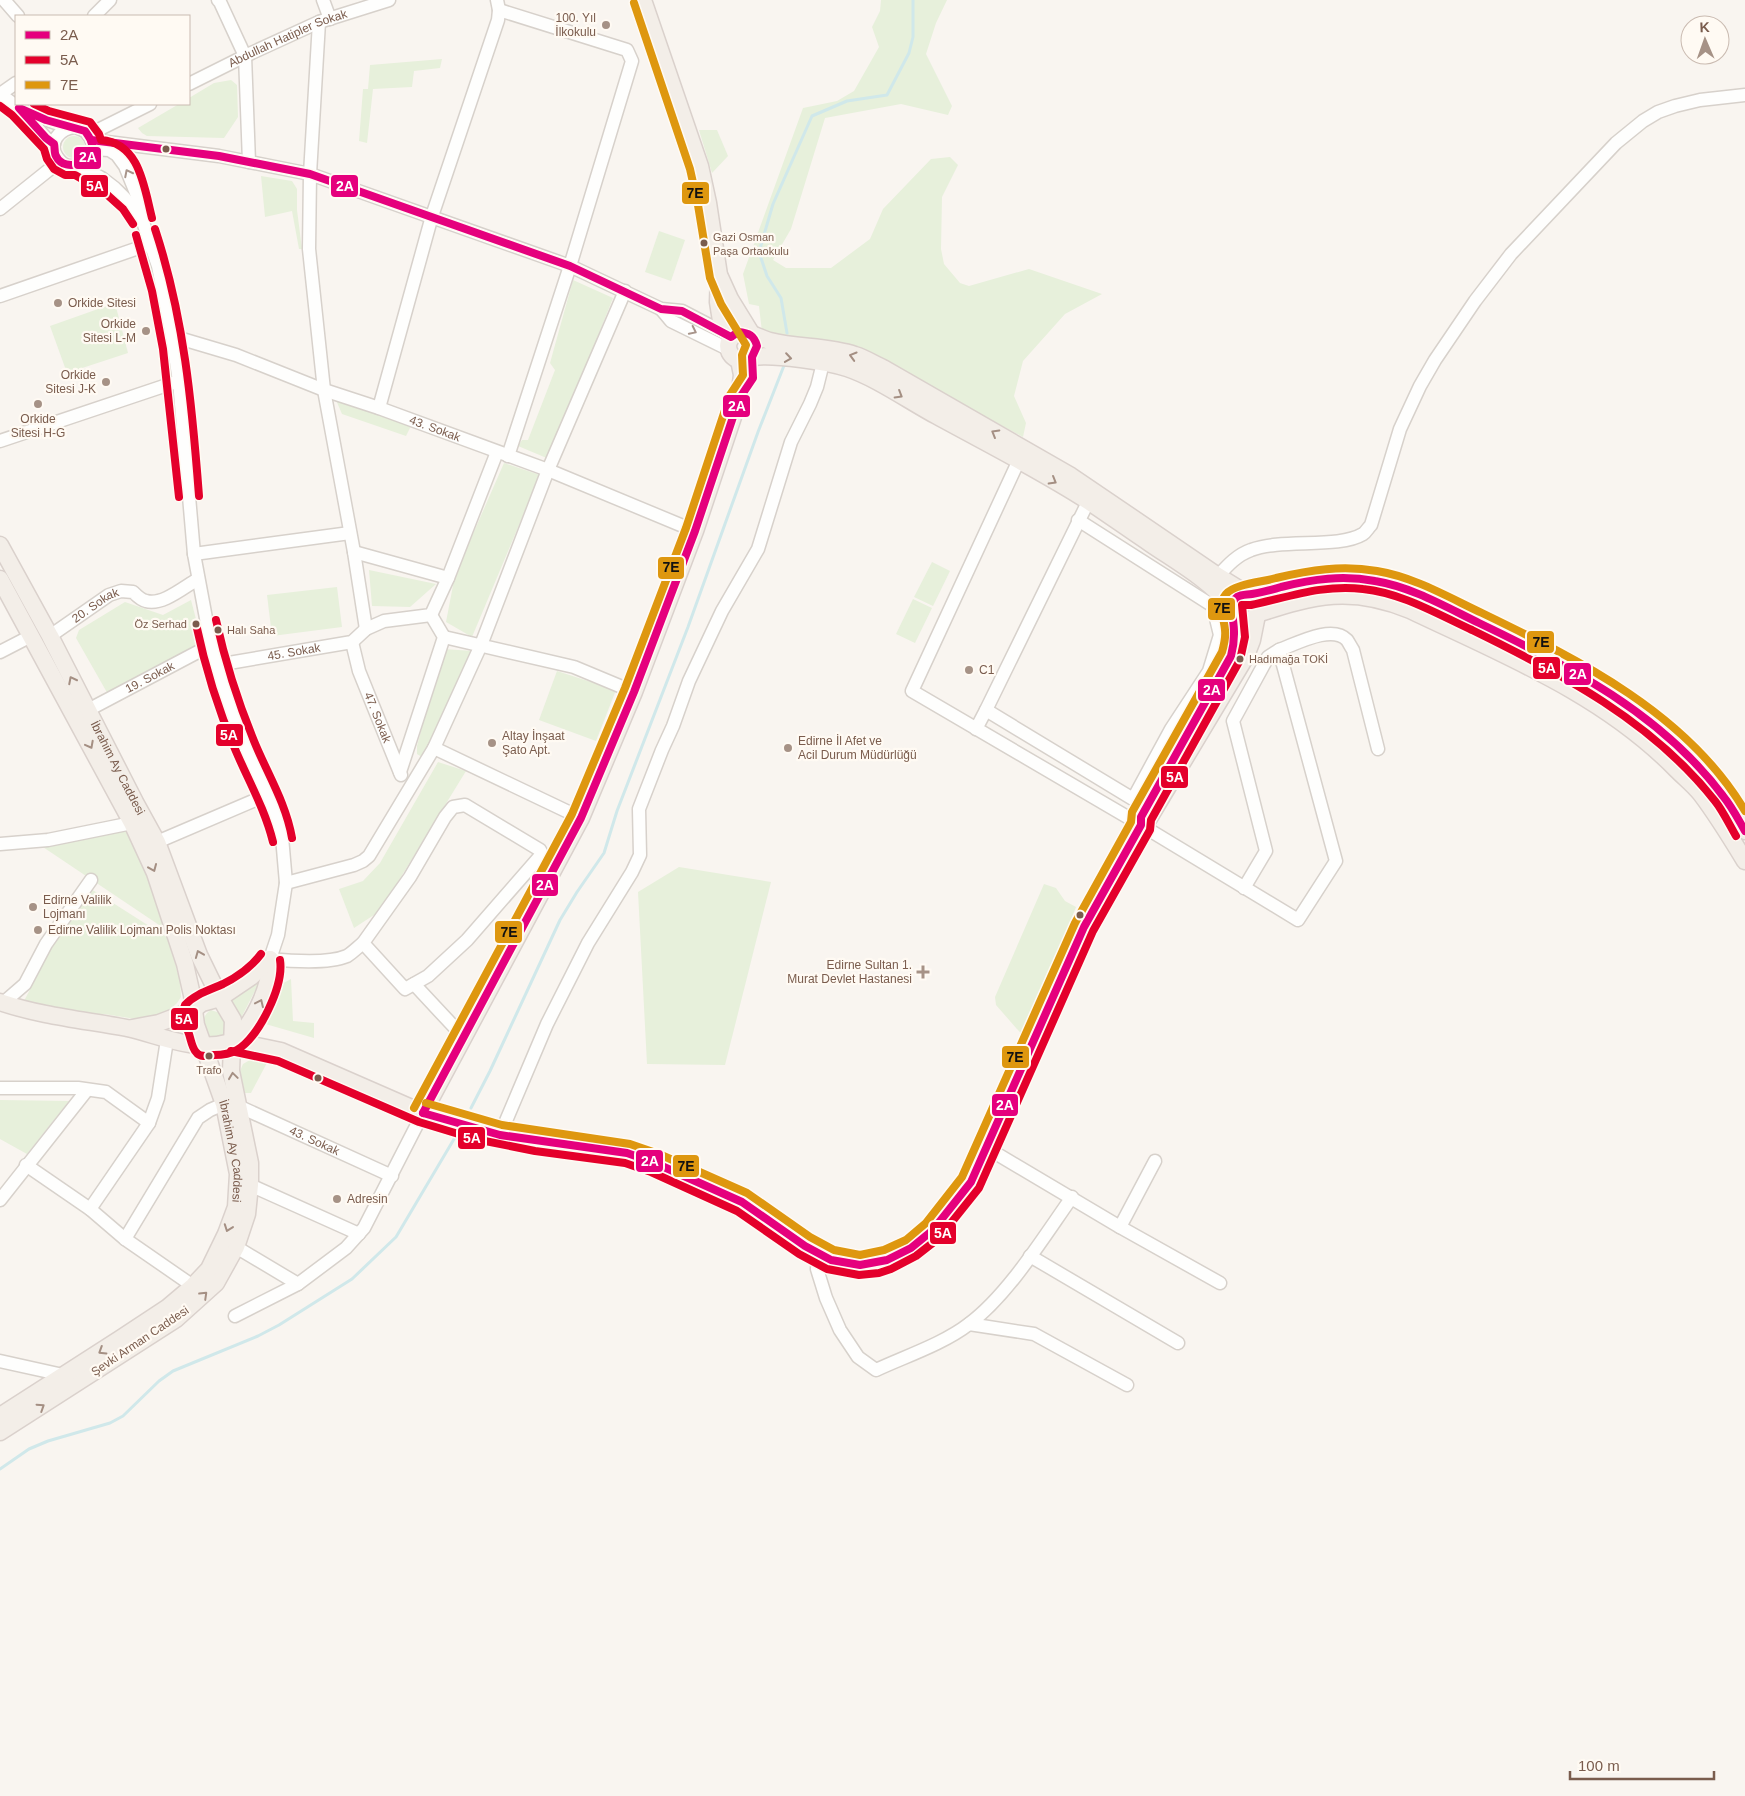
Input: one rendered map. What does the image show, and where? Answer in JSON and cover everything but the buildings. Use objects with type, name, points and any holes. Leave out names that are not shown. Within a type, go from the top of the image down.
[{"type":"main road","points":[[423,1113],[581,818],[634,692],[695,531],[739,399],[742,375],[738,351],[721,321],[718,302],[719,275],[708,203],[700,166],[643,0]]},
{"type":"main road","points":[[719,275],[730,299],[757,346],[755,353],[738,351]]},
{"type":"main road","points":[[233,1041],[281,1051],[423,1113],[500,1135],[627,1153],[656,1163],[742,1202],[818,1255],[838,1262],[860,1266],[886,1260],[911,1248],[933,1230],[971,1182],[1084,927],[1141,825],[1149,818],[1245,658],[1252,640],[1258,604],[1249,595],[883,368],[855,355],[775,342],[752,335]]},
{"type":"main road","points":[[738,351],[823,363],[844,367],[864,374],[903,398],[1091,496],[1212,586],[1240,621],[1246,622],[1253,619],[1257,614],[1308,598],[1334,595],[1376,599],[1391,602],[1410,610],[1546,675],[1577,692],[1617,718],[1642,737],[1670,763],[1700,793],[1745,861]]},
{"type":"main road","name":"İbrahim Ay Caddesi","points":[[0,545],[50,636],[157,842],[199,955],[220,998]]},
{"type":"main road","points":[[1141,825],[1142,817],[1232,656],[1235,642],[1233,612],[1236,598],[1306,582],[1337,578],[1381,581],[1402,586],[1564,666],[1615,696],[1654,725],[1697,764],[1723,795],[1745,831]]},
{"type":"main road","name":"İbrahim Ay Caddesi","points":[[0,579],[132,823],[155,872],[178,937],[189,978],[193,1010]]},
{"type":"main road","points":[[127,1028],[159,1023],[193,1010],[202,1003],[220,998],[251,978],[270,959]]},
{"type":"main road","points":[[1,1002],[48,1015],[127,1028],[166,1040],[204,1046],[224,1044],[233,1041],[257,1010],[271,973],[270,959]]},
{"type":"main road","points":[[220,998],[233,1020],[233,1041]]},
{"type":"main road","points":[[193,1010],[196,1025],[204,1046]]},
{"type":"main road","name":"Şevki Arman Caddesi","points":[[0,1432],[176,1319],[216,1282],[236,1247],[247,1214],[250,1185],[250,1163],[231,1105],[233,1041]]},
{"type":"main road","name":"İbrahim Ay Caddesi","points":[[0,1416],[167,1308],[193,1286],[209,1269],[236,1207],[238,1174],[231,1105],[204,1046]]},
{"type":"street","points":[[4,0],[17,15]]},
{"type":"street","points":[[95,15],[110,0]]},
{"type":"street","points":[[218,0],[245,56],[249,162]]},
{"type":"street","points":[[323,0],[325,21],[310,174],[309,249],[324,390],[354,552],[366,629]]},
{"type":"street","name":"Abdullah Hatipler Sokak","points":[[190,84],[245,56],[325,21],[389,0]]},
{"type":"street","points":[[379,408],[432,216],[498,20],[498,5],[627,50],[632,61],[570,266],[503,454],[431,615]]},
{"type":"street","points":[[15,84],[0,94],[15,104]]},
{"type":"street","points":[[1218,576],[1236,557],[1250,550],[1265,546],[1331,542],[1354,538],[1364,533],[1370,525],[1400,429],[1420,386],[1470,308],[1511,254],[1616,144],[1643,120],[1675,106],[1700,100],[1745,95]]},
{"type":"street","points":[[16,105],[46,120],[85,131],[91,141],[117,155],[125,166],[138,198],[142,219],[158,266],[172,336],[179,381],[194,554],[212,645],[244,746],[277,818],[282,837],[286,883],[278,935],[270,959],[295,962],[325,960],[346,956],[363,943],[410,877],[445,817],[453,807],[465,805],[540,850],[542,854],[468,940],[428,976],[405,990],[363,943]]},
{"type":"street","points":[[75,128],[64,130],[56,138],[54,144],[55,153],[60,161],[69,166],[79,165],[88,159],[91,141],[148,105]]},
{"type":"street","points":[[20,108],[46,138],[54,144]]},
{"type":"street","points":[[91,141],[162,148],[310,174],[570,266],[661,308],[672,321],[738,351]]},
{"type":"street","points":[[0,209],[60,161]]},
{"type":"street","points":[[79,165],[117,189],[142,219]]},
{"type":"street","points":[[0,296],[150,244]]},
{"type":"street","points":[[286,883],[363,862],[377,846],[407,791],[434,748],[481,646],[548,470],[625,291]]},
{"type":"street","name":"43. Sokak","points":[[172,336],[236,355],[324,390],[379,408],[548,470],[695,531]]},
{"type":"street","points":[[500,1135],[547,1024],[584,951],[632,872],[640,855],[639,809],[689,681],[722,611],[758,549],[791,442],[810,404],[823,363]]},
{"type":"street","points":[[2,437],[179,381]]},
{"type":"street","points":[[1019,460],[912,692],[1141,825],[1298,920],[1336,861],[1279,650]]},
{"type":"street","points":[[976,729],[1091,496]]},
{"type":"street","points":[[986,710],[1133,799],[1171,729],[1209,671],[1220,635],[1213,606],[1078,520]]},
{"type":"street","points":[[194,554],[350,533]]},
{"type":"street","points":[[354,552],[448,578]]},
{"type":"street","name":"20. Sokak","points":[[50,636],[109,595],[121,591],[133,592],[144,601],[154,602],[166,598],[198,579]]},
{"type":"street","points":[[352,642],[366,629],[384,621],[431,615]]},
{"type":"street","points":[[431,615],[444,637],[574,667],[634,692]]},
{"type":"street","points":[[1244,888],[1266,851],[1233,721],[1268,657],[1279,650],[1321,634],[1330,633],[1346,639],[1353,650],[1378,748]]},
{"type":"street","points":[[0,652],[31,636]]},
{"type":"street","points":[[400,772],[444,637]]},
{"type":"street","name":"45. Sokak","points":[[218,665],[352,642]]},
{"type":"street","name":"47. Sokak","points":[[352,642],[359,671],[407,791]]},
{"type":"street","name":"19. Sokak","points":[[88,710],[212,645]]},
{"type":"street","points":[[1214,710],[1233,721]]},
{"type":"street","points":[[434,748],[581,818]]},
{"type":"street","points":[[157,842],[267,795]]},
{"type":"street","points":[[0,844],[48,840],[132,823]]},
{"type":"street","points":[[1,1002],[25,984],[46,944],[91,880]]},
{"type":"street","points":[[414,984],[455,1028]]},
{"type":"street","points":[[90,1209],[149,1123],[158,1098],[166,1040]]},
{"type":"street","points":[[0,1088],[106,1092],[149,1123]]},
{"type":"street","points":[[0,1200],[87,1090]]},
{"type":"street","points":[[125,1239],[198,1118],[210,1110],[231,1105]]},
{"type":"street","name":"43. Sokak","points":[[231,1105],[392,1176]]},
{"type":"street","points":[[235,1316],[298,1284],[346,1248],[359,1234],[392,1176],[423,1113]]},
{"type":"street","points":[[987,1148],[1120,1227],[1220,1283]]},
{"type":"street","points":[[1120,1227],[1155,1161]]},
{"type":"street","points":[[26,1165],[90,1209],[125,1239],[193,1286]]},
{"type":"street","points":[[250,1185],[359,1234]]},
{"type":"street","points":[[818,1255],[817,1269],[826,1298],[840,1330],[858,1357],[876,1370],[949,1336],[969,1324],[994,1302],[1072,1198]]},
{"type":"street","points":[[236,1247],[298,1284]]},
{"type":"street","points":[[1030,1256],[1178,1343]]},
{"type":"street","points":[[969,1324],[1034,1334],[1127,1385]]},
{"type":"street","points":[[0,1361],[64,1375]]},
{"type":"green space","points":[[881,0],[947,0],[936,23],[926,54],[952,106],[948,115],[901,104],[825,118],[791,229],[773,260],[786,268],[831,268],[870,239],[883,209],[931,159],[950,157],[958,165],[942,197],[941,249],[944,264],[960,283],[969,286],[1029,269],[1102,294],[1065,314],[1023,361],[1014,396],[1026,423],[1023,437],[860,350],[762,332],[759,306],[749,304],[743,274],[803,108],[837,101],[854,91],[879,47],[872,27],[880,11]]},
{"type":"green space","points":[[442,59],[440,68],[414,71],[412,87],[373,89],[367,143],[359,141],[363,89],[368,89],[370,65]]},
{"type":"green space","points":[[231,80],[237,85],[238,117],[224,138],[147,136],[138,128],[177,105],[190,105],[190,97],[214,83]]},
{"type":"green space","points":[[699,130],[717,130],[728,156],[712,173]]},
{"type":"green space","points":[[74,136],[82,139],[85,147],[82,155],[74,158],[66,155],[63,147],[66,139]]},
{"type":"green space","points":[[261,176],[292,181],[297,189],[297,210],[302,249],[299,249],[292,211],[265,217]]},
{"type":"green space","points":[[659,231],[685,240],[671,281],[645,272]]},
{"type":"green space","points":[[573,280],[613,298],[549,459],[518,446],[522,440],[528,440],[555,370],[550,363]]},
{"type":"green space","points":[[115,303],[128,353],[67,373],[50,326]]},
{"type":"green space","points":[[336,400],[411,426],[406,436],[342,414]]},
{"type":"green space","points":[[504,463],[540,475],[472,637],[446,622],[455,575]]},
{"type":"green space","points":[[932,562],[950,571],[933,606],[914,597]]},
{"type":"green space","points":[[369,570],[436,584],[410,607],[372,606]]},
{"type":"green space","points":[[337,587],[342,627],[272,636],[267,595]]},
{"type":"green space","points":[[913,599],[932,608],[915,643],[896,634]]},
{"type":"green space","points":[[191,600],[203,646],[109,696],[76,638],[79,630],[125,602],[163,615]]},
{"type":"green space","points":[[443,649],[473,651],[422,757],[417,754],[417,746]]},
{"type":"green space","points":[[557,671],[616,690],[596,741],[539,720]]},
{"type":"green space","points":[[438,762],[466,771],[380,911],[354,928],[339,889],[363,881],[380,863]]},
{"type":"green space","points":[[132,823],[177,937],[34,841]]},
{"type":"green space","points":[[679,867],[771,882],[725,1065],[647,1064],[638,892]]},
{"type":"green space","points":[[1044,884],[1056,888],[1065,901],[1076,907],[1024,1037],[996,1005],[995,997]]},
{"type":"green space","points":[[91,889],[168,938],[180,981],[181,997],[166,1013],[148,1021],[104,1014],[94,1016],[48,1008],[24,1001],[52,947]]},
{"type":"green space","points":[[263,975],[239,1022],[229,999]]},
{"type":"green space","points":[[291,979],[293,1021],[314,1023],[314,1038],[262,1023],[278,986]]},
{"type":"green space","points":[[211,1010],[220,1013],[223,1020],[225,1029],[221,1038],[209,1038],[205,1031],[204,1019]]},
{"type":"green space","points":[[264,1056],[269,1059],[251,1093],[245,1093],[240,1071],[243,1064],[255,1057]]},
{"type":"green space","points":[[0,1100],[69,1101],[27,1154],[0,1139]]},
{"type":"waterway","points":[[787,333],[781,298],[767,276],[759,252],[773,204],[812,116],[847,101],[887,95],[909,53],[913,37],[913,0]]},
{"type":"waterway","points":[[471,1108],[560,920],[604,853],[617,811],[688,627],[758,432],[785,363]]},
{"type":"waterway","points":[[0,1469],[29,1449],[48,1441],[110,1423],[123,1416],[159,1381],[173,1371],[258,1336],[352,1279],[396,1237],[457,1134]]},
{"type":"transit line","name":"7E","points":[[414,1108],[572,814],[625,688],[686,528],[730,395],[743,375],[742,355],[746,345],[721,304],[710,278],[690,169],[634,3]]},
{"type":"transit line","name":"5A","points":[[36,105],[49,111],[90,122],[101,140],[114,143],[124,149],[132,158],[143,180],[152,218]]},
{"type":"transit line","name":"5A","points":[[0,106],[12,115],[44,149],[47,159],[54,169],[65,175],[75,175],[103,191],[123,209],[133,224]]},
{"type":"transit line","name":"2A","points":[[19,108],[46,120],[85,131],[91,141],[92,148],[86,160],[73,165],[60,162],[55,155],[54,144],[46,138],[19,108]]},
{"type":"transit line","name":"2A","points":[[91,140],[219,156],[310,174],[570,266],[661,309],[682,311],[731,337],[738,332],[748,334],[756,342],[757,346],[752,357],[753,378],[739,399],[695,531],[634,692],[581,818],[423,1113]]},
{"type":"transit line","name":"5A","points":[[155,229],[165,262],[180,328],[190,394],[199,496]]},
{"type":"transit line","name":"5A","points":[[136,235],[152,291],[163,349],[179,497]]},
{"type":"transit line","name":"7E","points":[[426,1103],[502,1125],[630,1144],[659,1154],[747,1193],[810,1237],[834,1250],[860,1255],[884,1250],[906,1240],[926,1223],[962,1177],[1075,923],[1131,822],[1132,812],[1222,652],[1225,636],[1221,607],[1223,598],[1235,588],[1289,575],[1339,568],[1364,569],[1391,574],[1431,588],[1556,650],[1629,693],[1662,718],[1694,746],[1721,777],[1745,811]]},
{"type":"transit line","name":"2A","points":[[423,1113],[500,1135],[627,1153],[655,1163],[742,1202],[805,1246],[831,1260],[860,1265],[887,1260],[911,1248],[933,1230],[971,1182],[1084,927],[1141,825],[1141,817],[1231,656],[1234,643],[1231,606],[1237,597],[1241,595],[1316,580],[1351,578],[1389,584],[1428,598],[1513,639],[1580,675],[1643,717],[1672,740],[1699,767],[1723,796],[1745,831]]},
{"type":"transit line","name":"5A","points":[[231,1051],[278,1061],[419,1122],[475,1139],[535,1151],[625,1163],[651,1172],[737,1211],[799,1254],[827,1269],[859,1275],[879,1273],[916,1256],[939,1238],[979,1188],[1093,931],[1150,830],[1151,820],[1240,660],[1245,637],[1242,605],[1251,605],[1320,590],[1349,588],[1377,591],[1392,595],[1432,611],[1572,682],[1634,723],[1690,772],[1718,805],[1736,836]]},
{"type":"transit line","name":"5A","points":[[216,620],[223,651],[237,696],[254,741],[281,800],[292,838]]},
{"type":"transit line","name":"5A","points":[[196,624],[208,672],[223,719],[261,806],[273,842]]},
{"type":"transit line","name":"5A","points":[[261,954],[239,975],[198,995],[185,1005],[185,1023],[198,1054],[207,1056],[232,1052],[237,1050],[254,1034],[274,996],[278,983],[280,960]]},
{"type":"place","name":"100. Yıl İlkokulu","points":[[606,25]]},
{"type":"place","name":"Gazi Osman Paşa Ortaokulu","points":[[704,243]]},
{"type":"place","name":"Orkide Sitesi","points":[[58,303]]},
{"type":"place","name":"Orkide Sitesi L-M","points":[[146,331]]},
{"type":"place","name":"Orkide Sitesi J-K","points":[[106,382]]},
{"type":"place","name":"Orkide Sitesi H-G","points":[[38,404]]},
{"type":"place","name":"Öz Serhad","points":[[196,624]]},
{"type":"place","name":"Halı Saha","points":[[218,630]]},
{"type":"place","name":"Hadımağa TOKİ","points":[[1240,659]]},
{"type":"place","name":"C1","points":[[969,670]]},
{"type":"place","name":"Altay İnşaat Şato Apt.","points":[[492,743]]},
{"type":"place","name":"Edirne İl Afet ve Acil Durum Müdürlüğü","points":[[788,748]]},
{"type":"place","name":"Edirne Valilik Lojmanı","points":[[33,907]]},
{"type":"place","name":"Edirne Valilik Lojmanı Polis Noktası","points":[[38,930]]},
{"type":"place","name":"Edirne Sultan 1. Murat Devlet Hastanesi","points":[[923,972]]},
{"type":"place","name":"Trafo","points":[[209,1056]]},
{"type":"place","name":"Adresin","points":[[337,1199]]}]
